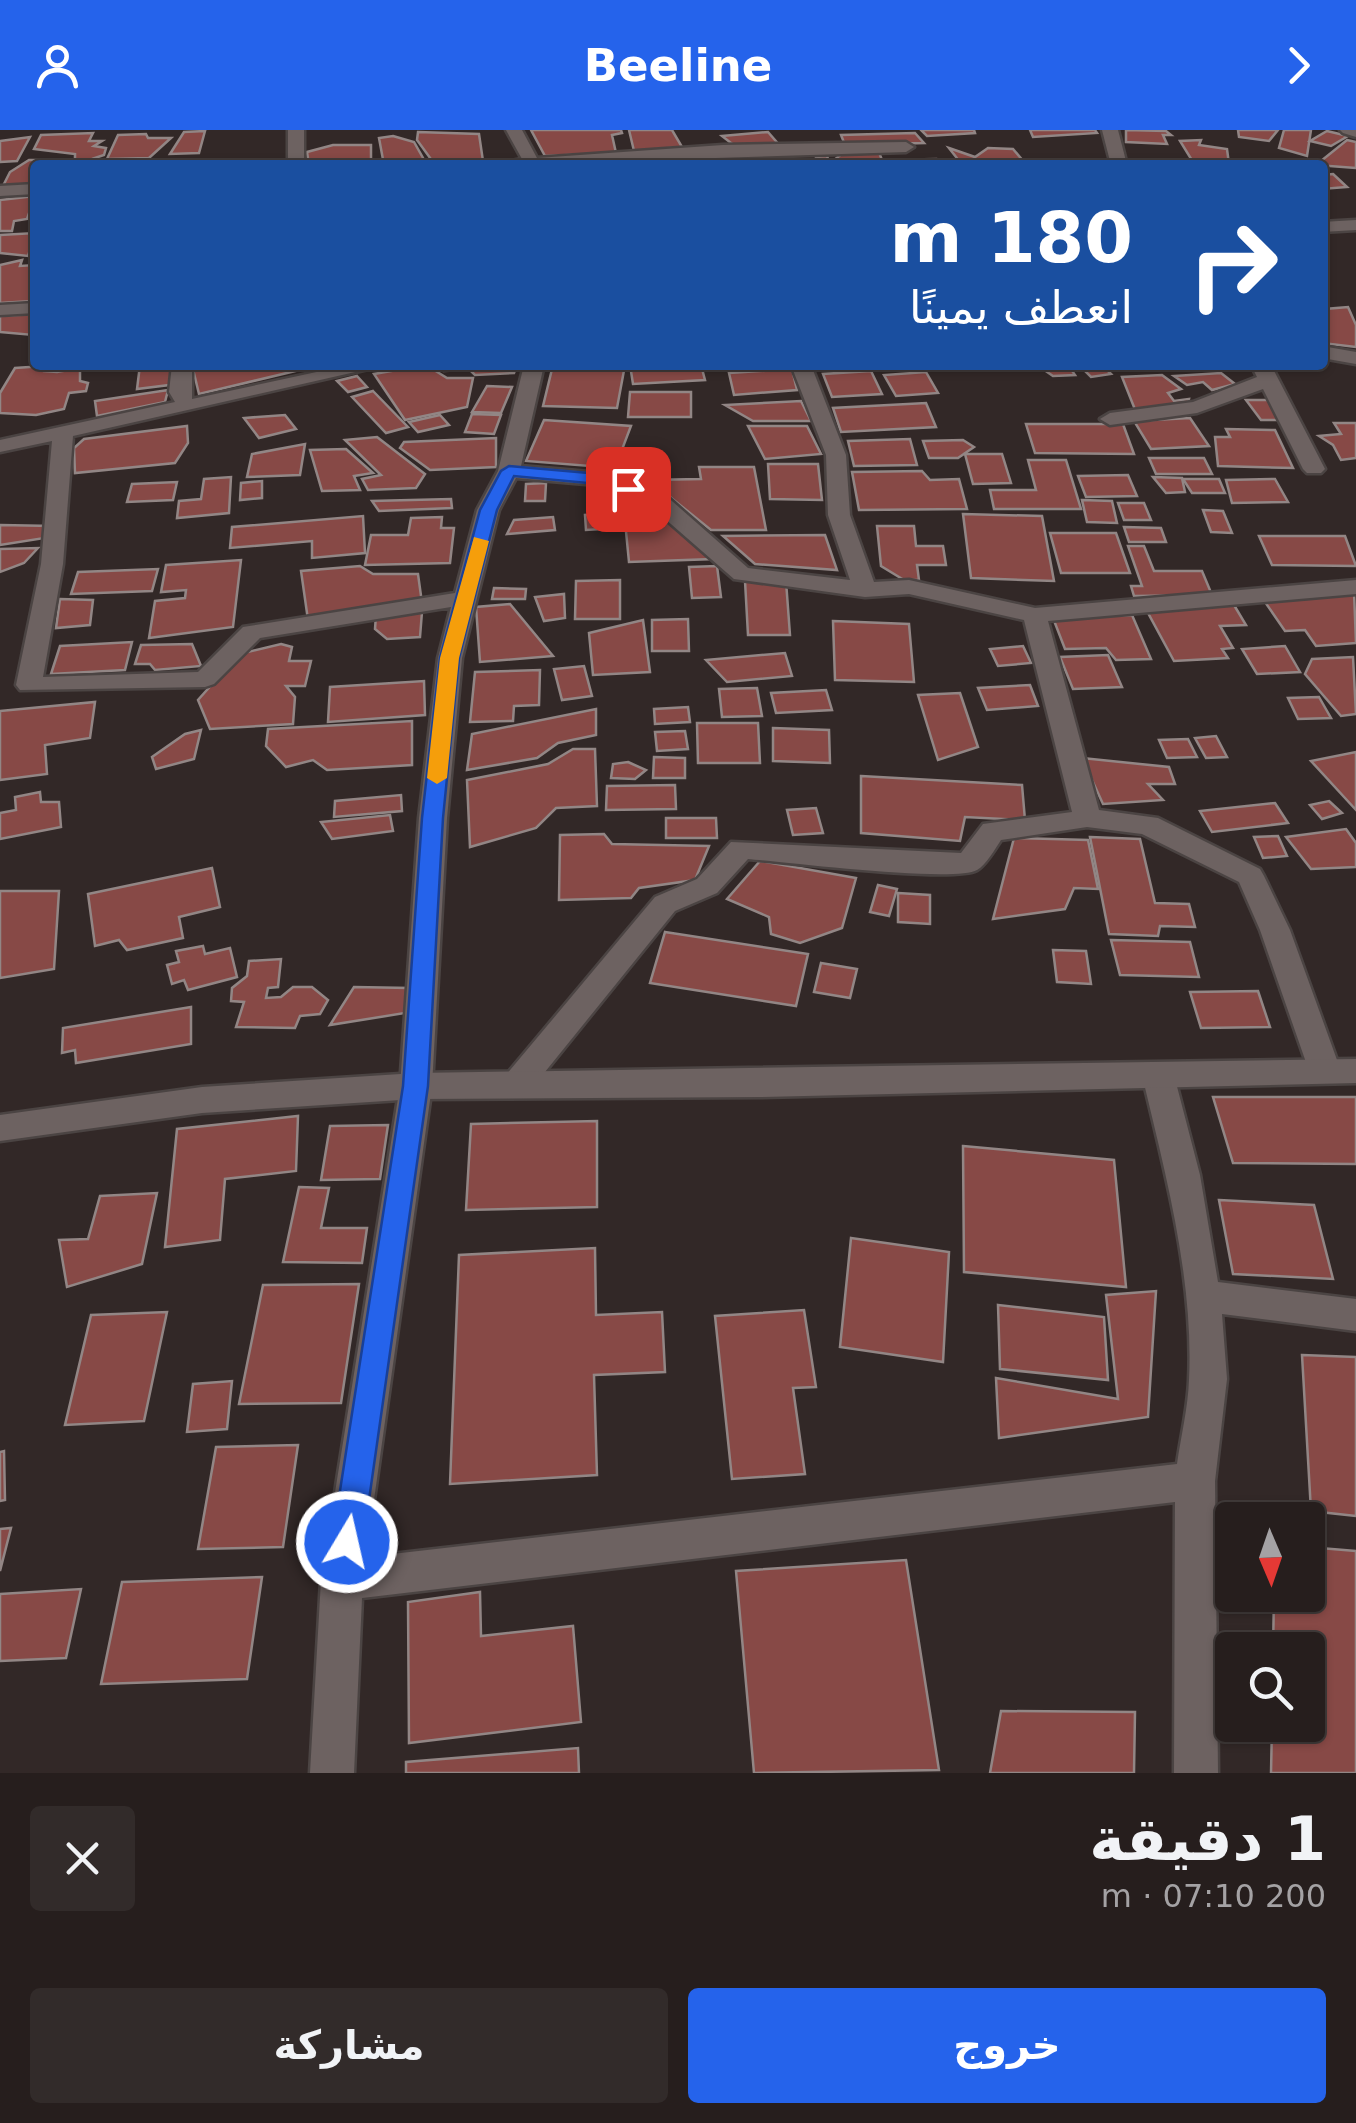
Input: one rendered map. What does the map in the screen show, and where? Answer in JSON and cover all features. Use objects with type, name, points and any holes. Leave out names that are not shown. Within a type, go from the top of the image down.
[{"type":"street","points":[[296,130],[296,160]]},
{"type":"street","points":[[514,130],[531,160]]},
{"type":"street","points":[[716,130],[725,156]]},
{"type":"street","points":[[1110,130],[1118,160]]},
{"type":"street","points":[[1348,130],[1356,132]]},
{"type":"street","points":[[629,160],[906,146]]},
{"type":"street","points":[[0,191],[30,189]]},
{"type":"street","points":[[1328,227],[1356,225]]},
{"type":"street","points":[[0,310],[30,308]]},
{"type":"street","points":[[1328,353],[1356,358]]},
{"type":"street","points":[[181,370],[179,392],[187,407]]},
{"type":"street","points":[[0,446],[354,370]]},
{"type":"street","points":[[332,1773],[342,1580],[416,1086],[433,818],[450,658],[488,510],[509,471],[533,370]]},
{"type":"street","points":[[803,370],[836,455],[839,516],[865,590]]},
{"type":"street","points":[[1110,419],[1197,407],[1264,372],[1314,469]]},
{"type":"street","points":[[29,685],[52,564],[63,433]]},
{"type":"street","points":[[509,471],[600,479],[656,499],[742,574],[865,590],[909,587],[1035,615],[1227,598],[1274,588],[1356,587]]},
{"type":"street","points":[[0,685],[205,679],[252,632],[465,598]]},
{"type":"street","points":[[1035,615],[1087,818]]},
{"type":"street","points":[[0,1128],[202,1100],[416,1086],[1340,1071],[1250,876],[1148,824],[1087,818],[1046,827],[993,831],[969,863],[914,864],[741,850],[707,886],[666,904],[517,1084]]},
{"type":"street","points":[[1158,1075],[1183,1175],[1202,1296],[1208,1379],[1195,1481],[1196,1773]]},
{"type":"street","points":[[1202,1296],[1356,1315]]},
{"type":"street","points":[[342,1580],[1195,1481]]},
{"type":"building","points":[[531,130],[622,133],[612,135],[616,153],[545,156]]},
{"type":"building","points":[[629,130],[672,130],[682,147],[634,151]]},
{"type":"building","points":[[921,130],[974,130],[975,133],[927,136]]},
{"type":"building","points":[[1030,130],[1095,130],[1097,133],[1033,137]]},
{"type":"building","points":[[1126,130],[1166,131],[1171,135],[1163,135],[1167,144],[1126,142]]},
{"type":"building","points":[[1238,130],[1278,130],[1269,141],[1239,137]]},
{"type":"building","points":[[1284,130],[1311,130],[1307,156],[1279,148]]},
{"type":"building","points":[[205,131],[199,153],[170,154],[184,132]]},
{"type":"building","points":[[1327,131],[1348,136],[1331,146],[1310,141]]},
{"type":"building","points":[[418,132],[479,134],[483,160],[432,160],[417,140]]},
{"type":"building","points":[[768,132],[781,147],[740,150],[722,136]]},
{"type":"building","points":[[93,133],[89,141],[102,141],[94,146],[106,148],[104,155],[92,159],[75,160],[75,154],[34,149],[41,135]]},
{"type":"building","points":[[915,133],[924,143],[845,145],[841,135]]},
{"type":"building","points":[[146,134],[148,138],[171,138],[149,158],[107,159],[118,135]]},
{"type":"building","points":[[393,136],[414,142],[424,160],[383,160],[379,138]]},
{"type":"building","points":[[30,137],[17,161],[0,162],[0,141]]},
{"type":"building","points":[[1201,140],[1199,145],[1227,149],[1228,160],[1192,160],[1180,141]]},
{"type":"building","points":[[1347,140],[1356,142],[1356,168],[1328,166],[1328,160],[1322,160]]},
{"type":"building","points":[[333,145],[371,145],[371,160],[308,160],[307,152]]},
{"type":"building","points":[[949,148],[975,157],[988,148],[1013,149],[1022,160],[958,160]]},
{"type":"building","points":[[847,150],[878,150],[882,160],[834,160]]},
{"type":"building","points":[[721,155],[722,160],[676,160],[675,156]]},
{"type":"building","points":[[761,155],[763,160],[732,160],[731,156]]},
{"type":"building","points":[[639,156],[641,160],[593,160]]},
{"type":"building","points":[[30,160],[30,185],[3,186],[10,172]]},
{"type":"building","points":[[1328,174],[1333,174],[1347,187],[1328,189]]},
{"type":"building","points":[[30,197],[27,219],[14,221],[12,231],[0,231],[0,200]]},
{"type":"building","points":[[30,233],[28,256],[0,253],[0,235]]},
{"type":"building","points":[[22,260],[20,266],[30,265],[30,301],[0,303],[0,265]]},
{"type":"building","points":[[1348,307],[1356,325],[1356,347],[1328,344],[1328,309]]},
{"type":"building","points":[[30,314],[30,335],[0,332],[0,316]]},
{"type":"building","points":[[15,368],[80,370],[80,381],[88,383],[86,391],[69,393],[64,409],[36,415],[0,413],[0,393]]},
{"type":"building","points":[[139,370],[172,370],[169,385],[137,389]]},
{"type":"building","points":[[193,370],[299,370],[199,394]]},
{"type":"building","points":[[434,370],[447,378],[473,378],[467,407],[405,420],[374,374]]},
{"type":"building","points":[[470,370],[515,370],[514,373],[475,375]]},
{"type":"building","points":[[552,370],[624,370],[617,408],[543,406]]},
{"type":"building","points":[[631,370],[702,370],[705,380],[633,384]]},
{"type":"building","points":[[792,370],[797,390],[734,395],[729,373]]},
{"type":"building","points":[[1044,370],[1072,370],[1075,375],[1053,376]]},
{"type":"building","points":[[1084,370],[1107,370],[1111,374],[1091,377]]},
{"type":"building","points":[[871,371],[882,394],[832,397],[823,374]]},
{"type":"building","points":[[926,372],[938,393],[896,396],[884,375]]},
{"type":"building","points":[[1221,373],[1235,384],[1212,390],[1203,382],[1187,385],[1174,376]]},
{"type":"building","points":[[1162,375],[1181,389],[1168,393],[1174,401],[1189,399],[1188,403],[1136,412],[1122,377]]},
{"type":"building","points":[[357,376],[367,387],[348,392],[337,381]]},
{"type":"building","points":[[487,386],[512,387],[501,413],[472,412]]},
{"type":"building","points":[[168,390],[165,402],[97,416],[95,401]]},
{"type":"building","points":[[373,391],[408,427],[386,433],[352,397]]},
{"type":"building","points":[[630,392],[691,392],[691,417],[628,417]]},
{"type":"building","points":[[1246,400],[1273,400],[1283,420],[1261,420]]},
{"type":"building","points":[[801,401],[811,421],[753,421],[725,405]]},
{"type":"building","points":[[926,403],[936,427],[841,432],[833,408]]},
{"type":"building","points":[[472,414],[501,415],[494,434],[465,432]]},
{"type":"building","points":[[285,415],[296,429],[259,438],[244,418]]},
{"type":"building","points":[[440,415],[449,425],[418,432],[409,422]]},
{"type":"building","points":[[1190,418],[1209,446],[1151,449],[1134,421]]},
{"type":"building","points":[[544,420],[631,426],[615,468],[526,461]]},
{"type":"building","points":[[1334,423],[1356,423],[1356,458],[1341,460],[1333,445],[1319,436],[1341,434]]},
{"type":"building","points":[[1026,424],[1123,424],[1134,454],[1035,453]]},
{"type":"building","points":[[187,426],[188,443],[175,463],[75,473],[74,448],[84,439]]},
{"type":"building","points":[[748,426],[807,426],[821,454],[765,459]]},
{"type":"building","points":[[1226,429],[1275,430],[1293,468],[1218,466],[1215,437],[1230,437]]},
{"type":"building","points":[[377,437],[425,474],[416,488],[368,490],[362,479],[381,475],[345,440]]},
{"type":"building","points":[[496,438],[496,467],[430,470],[400,448],[404,442]]},
{"type":"building","points":[[910,439],[917,465],[854,466],[848,441]]},
{"type":"building","points":[[963,440],[974,447],[958,458],[929,458],[923,441]]},
{"type":"building","points":[[305,444],[300,475],[247,477],[252,454]]},
{"type":"building","points":[[346,449],[373,473],[354,476],[360,490],[322,491],[310,450]]},
{"type":"building","points":[[965,454],[1002,454],[1011,483],[973,484]]},
{"type":"building","points":[[1149,458],[1204,458],[1212,474],[1156,474]]},
{"type":"building","points":[[1028,460],[1066,460],[1081,509],[994,509],[990,490],[1036,490]]},
{"type":"building","points":[[768,464],[818,464],[822,500],[770,499]]},
{"type":"building","points":[[699,467],[754,467],[766,530],[711,530],[649,480],[701,479]]},
{"type":"building","points":[[922,471],[930,480],[959,479],[967,509],[859,510],[852,472]]},
{"type":"building","points":[[1128,475],[1137,496],[1086,497],[1078,476]]},
{"type":"building","points":[[231,477],[229,513],[177,518],[179,501],[201,499],[204,479]]},
{"type":"building","points":[[1153,477],[1182,478],[1185,492],[1166,493]]},
{"type":"building","points":[[1183,479],[1219,479],[1225,493],[1192,493]]},
{"type":"building","points":[[1275,479],[1288,502],[1232,503],[1226,480]]},
{"type":"building","points":[[262,481],[262,498],[240,500],[241,483]]},
{"type":"building","points":[[177,482],[173,500],[127,502],[132,484]]},
{"type":"building","points":[[546,483],[545,501],[525,501],[526,484]]},
{"type":"building","points":[[451,499],[452,508],[379,511],[372,501]]},
{"type":"building","points":[[1082,500],[1112,501],[1117,523],[1087,522]]},
{"type":"building","points":[[1118,503],[1144,503],[1151,520],[1124,520]]},
{"type":"building","points":[[654,510],[713,559],[629,562],[624,511]]},
{"type":"building","points":[[1203,510],[1223,511],[1232,533],[1211,532]]},
{"type":"building","points":[[617,513],[619,528],[586,530],[585,515]]},
{"type":"building","points":[[963,514],[1042,516],[1054,581],[971,578]]},
{"type":"building","points":[[363,516],[365,553],[312,558],[312,541],[230,548],[232,527]]},
{"type":"building","points":[[442,517],[441,528],[454,528],[450,563],[365,565],[371,535],[408,535],[411,518]]},
{"type":"building","points":[[553,517],[555,530],[507,534],[514,520]]},
{"type":"building","points":[[0,525],[53,526],[51,537],[0,545]]},
{"type":"building","points":[[877,526],[914,526],[916,546],[943,546],[946,565],[917,565],[919,580],[904,580],[881,566]]},
{"type":"building","points":[[1124,527],[1161,528],[1166,542],[1129,542]]},
{"type":"building","points":[[1050,533],[1116,533],[1130,573],[1061,573]]},
{"type":"building","points":[[825,535],[837,570],[755,564],[723,536]]},
{"type":"building","points":[[1259,536],[1345,536],[1356,566],[1272,565]]},
{"type":"building","points":[[1128,546],[1144,546],[1154,571],[1202,571],[1212,595],[1134,596],[1131,586],[1142,586]]},
{"type":"building","points":[[38,548],[24,563],[0,572],[0,549]]},
{"type":"building","points":[[241,560],[233,627],[149,638],[155,601],[185,598],[186,590],[161,592],[166,565]]},
{"type":"building","points":[[360,566],[373,574],[418,574],[422,603],[308,620],[301,571]]},
{"type":"building","points":[[717,566],[721,597],[692,598],[689,567]]},
{"type":"building","points":[[158,569],[152,591],[71,594],[78,572]]},
{"type":"building","points":[[620,580],[620,619],[575,619],[576,581]]},
{"type":"building","points":[[745,581],[786,581],[790,635],[748,635]]},
{"type":"building","points":[[494,588],[526,589],[525,599],[492,599]]},
{"type":"building","points":[[1354,592],[1356,643],[1316,646],[1305,630],[1285,631],[1263,599]]},
{"type":"building","points":[[564,594],[565,618],[544,621],[535,597]]},
{"type":"building","points":[[60,599],[93,600],[90,625],[56,628]]},
{"type":"building","points":[[510,604],[553,656],[480,662],[476,607]]},
{"type":"building","points":[[1234,605],[1246,625],[1220,626],[1233,648],[1222,649],[1228,658],[1174,661],[1147,611]]},
{"type":"building","points":[[422,612],[420,637],[387,639],[375,629],[376,615]]},
{"type":"building","points":[[1132,615],[1151,659],[1116,660],[1106,648],[1065,649],[1053,618]]},
{"type":"building","points":[[688,619],[689,651],[652,651],[652,620]]},
{"type":"building","points":[[643,620],[650,672],[593,675],[589,633]]},
{"type":"building","points":[[833,621],[909,624],[914,682],[835,680]]},
{"type":"building","points":[[132,642],[125,670],[51,674],[60,646]]},
{"type":"building","points":[[192,644],[201,666],[155,670],[150,664],[135,664],[141,645]]},
{"type":"building","points":[[281,644],[292,647],[289,661],[311,661],[305,686],[286,686],[295,697],[293,724],[210,729],[198,700],[239,654]]},
{"type":"building","points":[[1023,646],[1031,663],[998,666],[990,649]]},
{"type":"building","points":[[1285,646],[1300,672],[1257,674],[1242,649]]},
{"type":"building","points":[[785,653],[792,676],[727,682],[706,660]]},
{"type":"building","points":[[1108,655],[1122,687],[1073,689],[1060,657]]},
{"type":"building","points":[[1353,657],[1356,714],[1341,716],[1305,674],[1312,659]]},
{"type":"building","points":[[584,666],[592,696],[562,700],[554,669]]},
{"type":"building","points":[[540,670],[539,705],[514,706],[513,721],[470,722],[475,672]]},
{"type":"building","points":[[424,681],[425,715],[328,722],[330,687]]},
{"type":"building","points":[[1030,685],[1038,706],[987,710],[978,688]]},
{"type":"building","points":[[757,688],[762,716],[722,717],[719,689]]},
{"type":"building","points":[[826,690],[832,710],[776,713],[771,693]]},
{"type":"building","points":[[960,693],[978,747],[938,760],[918,695]]},
{"type":"building","points":[[1319,697],[1331,718],[1298,719],[1288,698]]},
{"type":"building","points":[[95,702],[90,738],[45,745],[47,774],[0,780],[0,711]]},
{"type":"building","points":[[688,707],[690,722],[655,724],[654,709]]},
{"type":"building","points":[[596,709],[596,735],[558,743],[537,758],[467,770],[472,734]]},
{"type":"building","points":[[412,721],[412,765],[327,770],[313,760],[286,767],[266,746],[268,729]]},
{"type":"building","points":[[697,723],[758,723],[760,763],[698,763]]},
{"type":"building","points":[[773,728],[829,730],[830,763],[773,761]]},
{"type":"building","points":[[201,730],[194,759],[156,769],[152,757],[185,734]]},
{"type":"building","points":[[685,731],[688,749],[657,751],[655,732]]},
{"type":"building","points":[[1216,736],[1227,757],[1206,758],[1195,738]]},
{"type":"building","points":[[1188,739],[1197,757],[1167,758],[1159,740]]},
{"type":"building","points":[[573,749],[595,749],[597,806],[556,808],[536,828],[470,847],[467,780],[548,764]]},
{"type":"building","points":[[1356,752],[1356,810],[1311,761]]},
{"type":"building","points":[[654,757],[685,758],[685,778],[653,778]]},
{"type":"building","points":[[1082,758],[1169,767],[1175,784],[1148,784],[1163,800],[1103,804]]},
{"type":"building","points":[[628,762],[646,770],[635,779],[611,778],[613,764]]},
{"type":"building","points":[[861,776],[1022,785],[1025,820],[965,817],[960,841],[861,833]]},
{"type":"building","points":[[675,785],[676,809],[606,810],[607,786]]},
{"type":"building","points":[[40,792],[41,802],[59,802],[61,827],[0,839],[0,813],[16,810],[15,797]]},
{"type":"building","points":[[401,795],[402,811],[334,817],[335,801]]},
{"type":"building","points":[[1329,801],[1342,813],[1322,819],[1310,805]]},
{"type":"building","points":[[1275,803],[1288,823],[1212,832],[1200,811]]},
{"type":"building","points":[[816,808],[823,833],[793,835],[787,810]]},
{"type":"building","points":[[390,815],[393,831],[332,839],[321,822]]},
{"type":"building","points":[[666,818],[716,818],[717,838],[666,838]]},
{"type":"building","points":[[1346,829],[1356,843],[1356,867],[1311,869],[1286,837]]},
{"type":"building","points":[[604,834],[612,844],[709,846],[695,880],[639,888],[631,898],[559,900],[560,835]]},
{"type":"building","points":[[1278,836],[1287,856],[1263,858],[1254,837]]},
{"type":"building","points":[[1090,837],[1140,839],[1155,903],[1189,904],[1195,927],[1160,926],[1158,936],[1109,934]]},
{"type":"building","points":[[1014,838],[1088,840],[1098,889],[1074,888],[1065,909],[993,919]]},
{"type":"building","points":[[760,861],[856,878],[842,928],[800,943],[771,934],[769,917],[727,899]]},
{"type":"building","points":[[212,868],[220,907],[179,917],[183,938],[127,950],[119,940],[95,946],[88,894]]},
{"type":"building","points":[[878,885],[897,889],[889,916],[870,912]]},
{"type":"building","points":[[0,891],[59,891],[54,969],[0,978]]},
{"type":"building","points":[[898,893],[930,895],[930,924],[898,922]]},
{"type":"building","points":[[665,932],[808,954],[796,1006],[650,983]]},
{"type":"building","points":[[1111,940],[1190,942],[1199,977],[1120,975]]},
{"type":"building","points":[[203,946],[205,954],[230,948],[237,977],[188,990],[184,980],[172,984],[167,965],[179,962],[176,951]]},
{"type":"building","points":[[1053,950],[1086,951],[1091,984],[1057,982]]},
{"type":"building","points":[[281,959],[278,987],[268,988],[266,998],[281,997],[293,987],[312,987],[328,1000],[320,1014],[300,1016],[295,1028],[236,1027],[244,1002],[231,1001],[232,988],[247,976],[249,961]]},
{"type":"building","points":[[821,963],[857,969],[850,998],[814,992]]},
{"type":"building","points":[[354,987],[410,988],[405,1013],[330,1025]]},
{"type":"building","points":[[1258,991],[1270,1027],[1201,1028],[1190,992]]},
{"type":"building","points":[[191,1007],[191,1044],[76,1063],[75,1050],[62,1053],[63,1028]]},
{"type":"building","points":[[1213,1097],[1356,1097],[1356,1164],[1233,1163]]},
{"type":"building","points":[[298,1116],[296,1171],[225,1179],[220,1240],[165,1247],[177,1129]]},
{"type":"building","points":[[597,1121],[597,1207],[466,1210],[471,1124]]},
{"type":"building","points":[[388,1125],[380,1179],[321,1180],[330,1126]]},
{"type":"building","points":[[963,1146],[1114,1160],[1126,1287],[964,1272]]},
{"type":"building","points":[[299,1187],[329,1188],[321,1228],[367,1228],[362,1263],[283,1262]]},
{"type":"building","points":[[157,1193],[142,1264],[67,1287],[59,1240],[88,1239],[100,1196]]},
{"type":"building","points":[[1219,1200],[1314,1205],[1333,1279],[1233,1274]]},
{"type":"building","points":[[851,1238],[949,1252],[943,1362],[840,1347]]},
{"type":"building","points":[[595,1248],[596,1315],[662,1312],[665,1372],[594,1375],[597,1475],[450,1484],[459,1255]]},
{"type":"building","points":[[359,1284],[341,1403],[239,1404],[263,1285]]},
{"type":"building","points":[[1156,1291],[1148,1417],[999,1438],[996,1378],[1118,1399],[1106,1295]]},
{"type":"building","points":[[998,1305],[1104,1317],[1108,1380],[1000,1369]]},
{"type":"building","points":[[804,1310],[816,1387],[793,1388],[805,1474],[732,1479],[715,1316]]},
{"type":"building","points":[[167,1312],[144,1421],[65,1425],[91,1315]]},
{"type":"building","points":[[1302,1355],[1356,1357],[1356,1516],[1325,1513],[1325,1502],[1310,1502]]},
{"type":"building","points":[[232,1381],[227,1429],[187,1432],[193,1384]]},
{"type":"building","points":[[298,1445],[283,1547],[198,1549],[216,1447]]},
{"type":"building","points":[[4,1451],[5,1500],[0,1501],[0,1452]]},
{"type":"building","points":[[11,1528],[0,1571],[0,1529]]},
{"type":"building","points":[[1325,1548],[1356,1551],[1356,1773],[1271,1773],[1272,1742],[1325,1742],[1325,1632],[1273,1632],[1274,1612],[1325,1612]]},
{"type":"building","points":[[906,1560],[939,1770],[754,1773],[736,1571]]},
{"type":"building","points":[[262,1577],[247,1679],[101,1684],[122,1582]]},
{"type":"building","points":[[81,1589],[66,1658],[0,1661],[0,1594]]},
{"type":"building","points":[[480,1592],[481,1636],[573,1626],[581,1722],[409,1743],[408,1602]]},
{"type":"building","points":[[1001,1711],[1135,1712],[1134,1773],[990,1773]]},
{"type":"building","points":[[578,1748],[579,1773],[406,1773],[406,1762]]},
{"type":"slow traffic","points":[[437,778],[450,658],[480,541]]},
{"type":"route","points":[[347,1542],[416,1086],[433,818],[450,658],[488,510],[509,471],[600,479],[628,489]]}]
